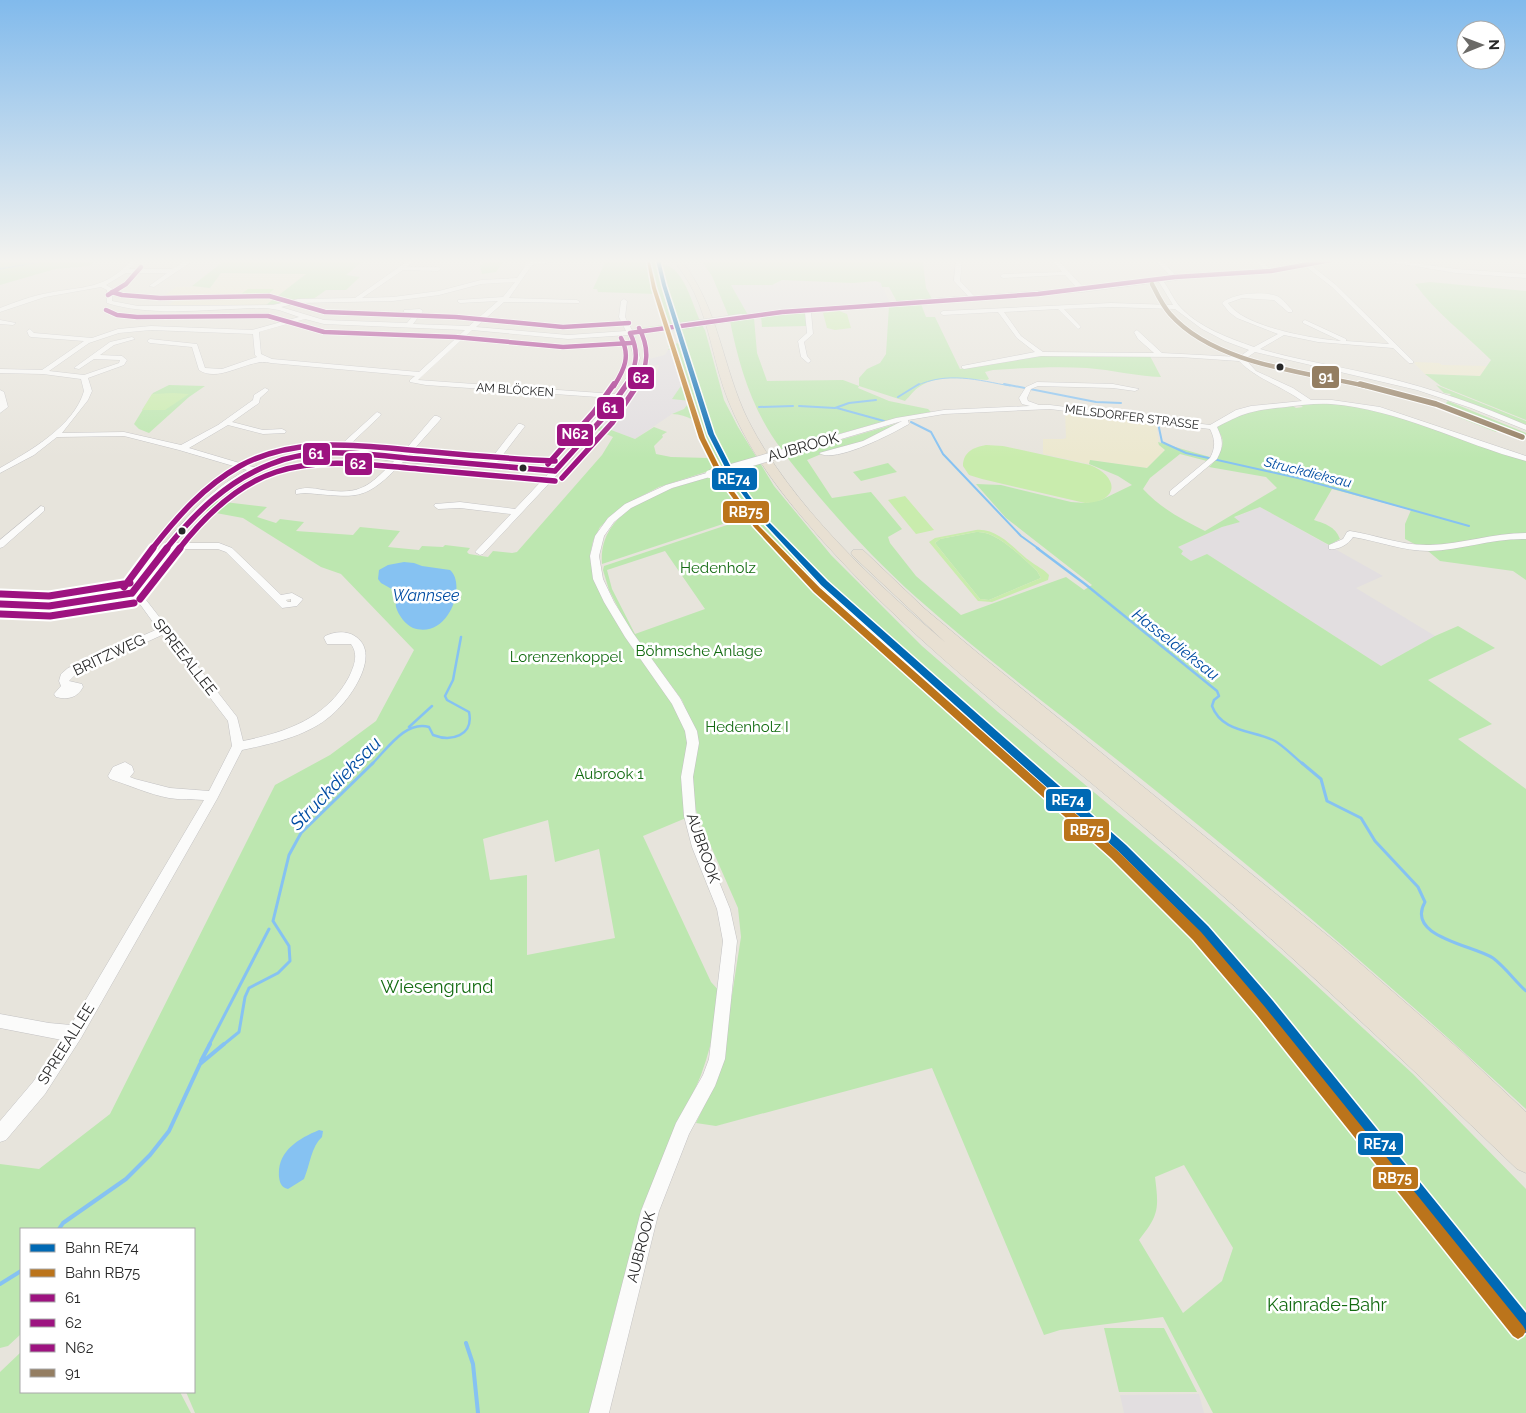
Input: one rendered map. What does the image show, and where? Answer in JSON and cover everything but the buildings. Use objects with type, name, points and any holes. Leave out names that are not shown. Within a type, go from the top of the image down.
[{"type":"highway","points":[[711,326],[724,374],[745,424],[760,451],[789,493],[840,551],[906,616],[962,665],[1224,884],[1316,964],[1389,1029],[1526,1160]]},
{"type":"highway","points":[[721,326],[738,384],[759,426],[801,490],[853,548],[973,658],[1330,951],[1451,1059],[1526,1130]]},
{"type":"street","points":[[43,372],[92,340],[118,331],[140,328],[256,332],[276,326]]},
{"type":"street","points":[[408,326],[471,328],[563,337],[630,333],[679,326]]},
{"type":"street","points":[[412,381],[473,326]]},
{"type":"street","points":[[480,552],[555,471],[618,396],[634,371],[638,359],[627,326]]},
{"type":"street","points":[[808,360],[804,357],[801,341],[810,335],[809,326]]},
{"type":"street","points":[[1012,326],[1023,341],[1041,354]]},
{"type":"street","points":[[1202,326],[1256,349],[1420,388],[1465,403],[1526,428]]},
{"type":"street","points":[[1262,326],[1305,340],[1395,346]]},
{"type":"street","points":[[1313,326],[1347,343]]},
{"type":"street","points":[[1375,326],[1411,362]]},
{"type":"street","points":[[30,331],[31,335],[92,340]]},
{"type":"street","points":[[256,332],[257,352],[262,358]]},
{"type":"street","points":[[1137,332],[1140,338],[1161,355]]},
{"type":"street","points":[[964,367],[983,365],[1018,356],[1041,354],[1241,358],[1282,334]]},
{"type":"street","points":[[77,368],[112,343],[132,339]]},
{"type":"street","name":"AM BLÖCKEN","points":[[150,341],[195,345],[202,370],[223,371],[262,358],[276,362],[420,374]]},
{"type":"street","points":[[108,346],[108,357]]},
{"type":"street","points":[[0,372],[43,372],[84,377],[122,364],[124,360],[122,358],[93,357]]},
{"type":"street","points":[[1241,358],[1254,372],[1291,388],[1309,402]]},
{"type":"street","name":"AM BLÖCKEN","points":[[381,371],[377,377],[618,396]]},
{"type":"street","points":[[0,471],[57,436],[86,398],[88,391],[84,377]]},
{"type":"street","points":[[1044,407],[1024,401],[1028,388],[1045,384],[1136,387],[1134,398]]},
{"type":"street","points":[[182,448],[227,423],[256,401],[257,397],[265,390]]},
{"type":"street","points":[[0,392],[4,407],[0,411]]},
{"type":"street","name":"MELSDORFER STRASSE","points":[[823,453],[830,453],[868,442],[902,425],[910,417],[944,412],[1044,407],[1214,427],[1222,420],[1245,410],[1309,402],[1340,402],[1372,408],[1526,459]]},
{"type":"street","points":[[336,453],[377,414]]},
{"type":"street","name":"AUBROOK","points":[[599,1413],[650,1211],[682,1129],[709,1080],[717,1058],[730,941],[729,925],[691,818],[687,795],[687,769],[694,750],[692,735],[680,709],[622,624],[605,593],[597,574],[596,548],[607,524],[632,503],[673,484],[910,417]]},
{"type":"street","points":[[298,492],[304,490],[348,494],[361,492],[374,485],[437,418]]},
{"type":"street","points":[[227,423],[263,432],[282,431]]},
{"type":"street","points":[[489,467],[521,426]]},
{"type":"street","points":[[1173,493],[1212,460],[1220,439],[1214,427]]},
{"type":"street","points":[[57,436],[124,434],[182,448],[254,470]]},
{"type":"street","points":[[0,604],[17,606],[60,605],[132,593],[168,546],[203,506],[236,479],[254,470],[294,458],[336,453],[555,471]]},
{"type":"street","points":[[438,506],[460,505],[518,512]]},
{"type":"street","points":[[0,545],[41,509]]},
{"type":"street","points":[[1332,547],[1346,541],[1350,534],[1423,548],[1466,543],[1498,536],[1526,536]]},
{"type":"street","points":[[168,546],[219,546],[229,550],[277,599]]},
{"type":"street","name":"SPREEALLEE","points":[[0,1134],[39,1088],[75,1032],[213,796],[238,746],[238,735],[233,720],[140,598],[132,593]]},
{"type":"street","name":"BRITZWEG","points":[[67,687],[64,681],[65,677],[72,671],[164,630]]},
{"type":"street","points":[[238,746],[278,738],[299,730],[333,709],[345,697],[359,667],[362,656],[358,647],[352,641]]},
{"type":"street","points":[[121,777],[131,783],[170,793],[213,796]]},
{"type":"street","points":[[0,1021],[49,1032],[75,1032]]},
{"type":"shaded area","points":[[668,350],[675,350],[685,380],[673,399],[690,401],[684,409],[672,414],[635,439],[598,425],[637,372],[657,373],[659,365],[640,366],[641,361],[665,355]]},
{"type":"shaded area","points":[[1414,363],[1439,363],[1442,365],[1487,366],[1480,376],[1425,374]]},
{"type":"shaded area","points":[[1065,410],[1156,422],[1159,445],[1165,450],[1147,468],[1090,460],[1089,464],[1043,454],[1043,439],[1066,438]]},
{"type":"shaded area","points":[[1260,507],[1383,576],[1356,588],[1435,636],[1381,666],[1207,554],[1191,561],[1180,554],[1178,547],[1222,527],[1239,522],[1233,518]]},
{"type":"shaded area","points":[[1199,1394],[1204,1413],[1124,1413],[1120,1395]]},
{"type":"green space","points":[[679,326],[703,326],[724,400],[738,427],[774,486],[831,555],[922,646],[1180,864],[1292,963],[1413,1074],[1526,1189],[1526,1315],[1365,1113],[1234,956],[1158,876],[839,591],[775,528],[729,466],[713,431]]},
{"type":"green space","points":[[731,326],[755,326],[757,353],[767,381],[843,380],[889,401],[928,409],[931,412],[889,420],[782,450],[763,421],[748,388]]},
{"type":"green space","points":[[762,326],[807,326],[762,327]]},
{"type":"green space","points":[[826,326],[850,326],[851,328],[835,330],[827,328]]},
{"type":"green space","points":[[888,326],[939,326],[960,369],[1034,356],[1150,356],[1161,377],[1075,367],[993,370],[985,372],[989,379],[987,380],[952,378],[934,380],[915,390],[905,401],[859,386],[859,378],[867,369],[880,363],[886,354]]},
{"type":"green space","points":[[1454,326],[1526,326],[1526,420],[1441,386],[1425,374],[1480,376],[1491,360]]},
{"type":"green space","points":[[678,343],[708,433],[717,453],[754,514],[800,563],[938,691],[1166,897],[1237,973],[1301,1050],[1526,1335],[1526,1413],[1213,1413],[1163,1317],[1060,1330],[1044,1335],[932,1068],[716,1126],[696,1123],[720,1072],[741,937],[738,908],[698,817],[694,803],[691,722],[682,700],[629,629],[609,590],[603,570],[604,566],[751,517],[702,430],[691,419],[672,414],[684,409],[690,401],[672,399],[685,380],[675,350],[668,350],[670,347],[667,346]],"holes":[[[665,551],[705,609],[635,634],[612,589],[607,570]],[[1184,1165],[1233,1248],[1222,1281],[1183,1313],[1139,1240],[1154,1218],[1156,1211],[1155,1177]]]},
{"type":"green space","points":[[169,385],[205,386],[189,397],[149,433],[139,429],[134,424],[153,393]]},
{"type":"green space","points":[[1436,385],[1526,421],[1526,426],[1449,396],[1451,394],[1444,393]]},
{"type":"green space","points":[[152,394],[189,394],[165,410],[142,410]]},
{"type":"green space","points":[[1448,401],[1526,433],[1526,439],[1501,429],[1496,432],[1458,417],[1463,414],[1442,407]]},
{"type":"green space","points":[[1299,404],[1341,404],[1377,410],[1526,460],[1526,580],[1513,571],[1440,561],[1428,551],[1405,539],[1405,524],[1411,510],[1332,489],[1314,520],[1329,526],[1338,535],[1340,539],[1329,545],[1260,507],[1234,517],[1240,522],[1222,527],[1178,547],[1183,551],[1181,554],[1191,561],[1207,554],[1381,666],[1435,636],[1458,626],[1495,648],[1428,680],[1492,724],[1458,739],[1526,789],[1526,1109],[1386,983],[1291,902],[1145,782],[973,646],[917,598],[849,530],[786,456],[902,422],[867,440],[833,449],[807,460],[832,498],[871,492],[902,529],[888,537],[890,543],[916,576],[961,615],[1066,577],[1084,590],[1092,585],[1006,518],[976,484],[1001,485],[1071,502],[1085,503],[1101,500],[1132,485],[1118,476],[1089,464],[1090,460],[1147,468],[1165,450],[1158,442],[1210,457],[1207,461],[1180,454],[1150,478],[1143,489],[1164,508],[1205,531],[1277,488],[1266,477],[1209,467],[1217,458],[1223,442],[1217,427],[1242,414],[1291,405],[1296,408],[1303,407]]},
{"type":"green space","points":[[598,425],[635,439],[654,427],[667,432],[662,435],[663,437],[654,446],[656,454],[671,457],[709,458],[715,469],[659,487],[624,505],[600,527],[593,541],[590,555],[591,566],[599,591],[677,709],[689,736],[686,818],[643,836],[711,982],[722,994],[701,1075],[664,1153],[639,1225],[590,1413],[195,1413],[186,1393],[195,1393],[195,1228],[20,1228],[20,1335],[8,1346],[0,1348],[0,1164],[39,1169],[110,1114],[275,785],[330,755],[376,721],[414,650],[341,574],[321,567],[243,518],[205,511],[216,501],[267,507],[257,517],[276,523],[280,519],[304,522],[296,531],[353,535],[360,527],[400,531],[388,547],[419,550],[422,546],[443,547],[445,545],[470,548],[467,552],[469,554],[488,557],[493,551],[512,553],[517,552],[602,455],[613,437],[595,429]],"holes":[[[548,820],[555,862],[599,849],[615,938],[527,955],[527,875],[490,880],[483,839]]]},
{"type":"green space","points":[[986,445],[1003,446],[1090,465],[1107,476],[1112,488],[1104,498],[1096,502],[1085,503],[969,475],[963,466],[965,457],[973,449]]},
{"type":"green space","points":[[888,463],[897,472],[861,481],[853,472]]},
{"type":"green space","points":[[718,475],[725,489],[729,488],[743,511],[738,519],[602,564],[604,543],[612,526],[625,513],[661,493]]},
{"type":"green space","points":[[905,496],[934,530],[916,534],[888,500]]},
{"type":"green space","points":[[976,530],[991,532],[1005,540],[1045,571],[1049,575],[1048,580],[992,602],[978,601],[929,542],[935,538]],"holes":[[[976,532],[992,535],[1009,546],[1037,571],[1041,578],[989,600],[980,599],[935,543],[940,539]]]},
{"type":"green space","points":[[976,532],[992,535],[1001,540],[1037,571],[1041,578],[989,600],[980,599],[935,543],[940,539]]},
{"type":"green space","points":[[1104,1328],[1164,1328],[1197,1392],[1119,1392]]},
{"type":"green space","points":[[20,1353],[20,1393],[181,1393],[191,1413],[0,1413],[0,1372]]},
{"type":"water","name":"Wannsee","points":[[404,562],[450,570],[455,577],[455,598],[451,609],[445,619],[436,626],[426,630],[413,628],[408,625],[400,616],[396,607],[397,592],[381,583],[378,579],[379,570],[388,565]]},
{"type":"water","points":[[319,1130],[323,1131],[322,1137],[313,1151],[304,1179],[288,1189],[284,1187],[280,1181],[279,1168],[285,1153],[304,1137]]},
{"type":"waterway","name":"Struckdieksau","points":[[916,386],[928,381],[951,378],[974,379],[1010,386]]},
{"type":"waterway","name":"Struckdieksau","points":[[898,397],[919,384]]},
{"type":"waterway","name":"Struckdieksau","points":[[1004,384],[1096,402],[1121,403]]},
{"type":"waterway","name":"Hasseldieksau","points":[[799,406],[835,408],[849,403],[876,400]]},
{"type":"waterway","name":"Struckdieksau","points":[[759,407],[793,406]]},
{"type":"waterway","name":"Hasseldieksau","points":[[837,408],[884,421]]},
{"type":"waterway","name":"Hasseldieksau","points":[[911,422],[931,432],[943,454],[1021,536],[1039,549]]},
{"type":"waterway","name":"Struckdieksau","points":[[1158,423],[1162,442],[1186,453],[1314,483]]},
{"type":"waterway","name":"Struckdieksau","points":[[1314,483],[1315,476]]},
{"type":"waterway","name":"Struckdieksau","points":[[1314,483],[1469,526]]},
{"type":"waterway","name":"Hasseldieksau","points":[[1037,548],[1085,584],[1217,691],[1219,696],[1214,700],[1212,706],[1223,721],[1239,730],[1275,741],[1303,764]]},
{"type":"waterway","name":"Struckdieksau","points":[[372,764],[398,737],[412,728],[429,727],[433,735],[447,738],[465,732],[470,720],[469,712],[447,700],[445,696],[453,680],[461,637]]},
{"type":"waterway","points":[[409,727],[432,706]]},
{"type":"waterway","name":"Hasseldieksau","points":[[1302,763],[1321,779],[1327,801],[1361,818],[1375,841],[1418,887],[1425,902],[1421,914],[1424,924],[1432,932],[1444,938],[1493,958],[1526,991]]},
{"type":"waterway","name":"Struckdieksau","points":[[223,1045],[239,1032],[245,997],[249,988],[278,973],[290,961],[289,946],[273,921],[289,855],[301,833],[372,764]]},
{"type":"waterway","points":[[209,1045],[269,929]]},
{"type":"waterway","points":[[201,1061],[210,1044]]},
{"type":"waterway","name":"Struckdieksau","points":[[60,1228],[63,1223],[126,1179],[150,1155],[169,1131],[200,1064],[224,1044]]},
{"type":"waterway","name":"Struckdieksau","points":[[0,1284],[20,1272]]},
{"type":"waterway","points":[[466,1343],[473,1364],[478,1413]]},
{"type":"rail line","name":"RB75","points":[[666,326],[702,438],[724,482],[756,526],[817,590],[1115,855],[1197,936],[1261,1011],[1518,1331]]},
{"type":"rail line","name":"RE74","points":[[677,326],[711,434],[733,477],[764,520],[824,583],[1122,848],[1204,929],[1269,1005],[1526,1325]]},
{"type":"transit line","name":"62","points":[[303,326],[324,332],[455,337],[563,347],[631,343]]},
{"type":"transit line","name":"N62","points":[[552,326],[580,326]]},
{"type":"transit line","name":"61","points":[[630,333],[681,326]]},
{"type":"transit line","name":"91","points":[[1184,326],[1192,333],[1216,346],[1242,357],[1418,399],[1471,416],[1522,437]]},
{"type":"transit line","name":"62","points":[[562,478],[612,423],[643,375],[647,361],[647,348],[639,328]]},
{"type":"transit line","name":"61","points":[[555,471],[603,418],[626,386],[637,359],[637,352],[630,333]]},
{"type":"transit line","name":"N62","points":[[548,464],[581,428],[617,381],[627,356],[621,338]]},
{"type":"transit line","name":"N62","points":[[124,587],[190,504],[216,481],[240,466],[264,455],[311,445],[335,445],[555,461]]},
{"type":"transit line","name":"61","points":[[132,593],[196,514],[219,493],[244,476],[272,463],[305,455],[343,453],[555,471]]},
{"type":"transit line","name":"62","points":[[140,599],[181,546],[224,502],[247,485],[275,473],[306,465],[343,463],[555,481]]},
{"type":"transit line","name":"N62","points":[[1,594],[49,596],[130,583]]},
{"type":"transit line","name":"61","points":[[0,604],[49,606],[132,593]]},
{"type":"transit line","name":"62","points":[[0,614],[50,616],[134,603]]},
{"type":"park label","name":"Hedenholz","points":[[718,568]]},
{"type":"park label","name":"Böhmsche Anlage","points":[[699,651]]},
{"type":"park label","name":"Lorenzenkoppel","points":[[566,657]]},
{"type":"park label","name":"Hedenholz I","points":[[747,727]]},
{"type":"park label","name":"Aubrook 1","points":[[609,774]]},
{"type":"park label","name":"Wiesengrund","points":[[437,987]]},
{"type":"park label","name":"Kainrade-Bahr","points":[[1327,1305]]}]
